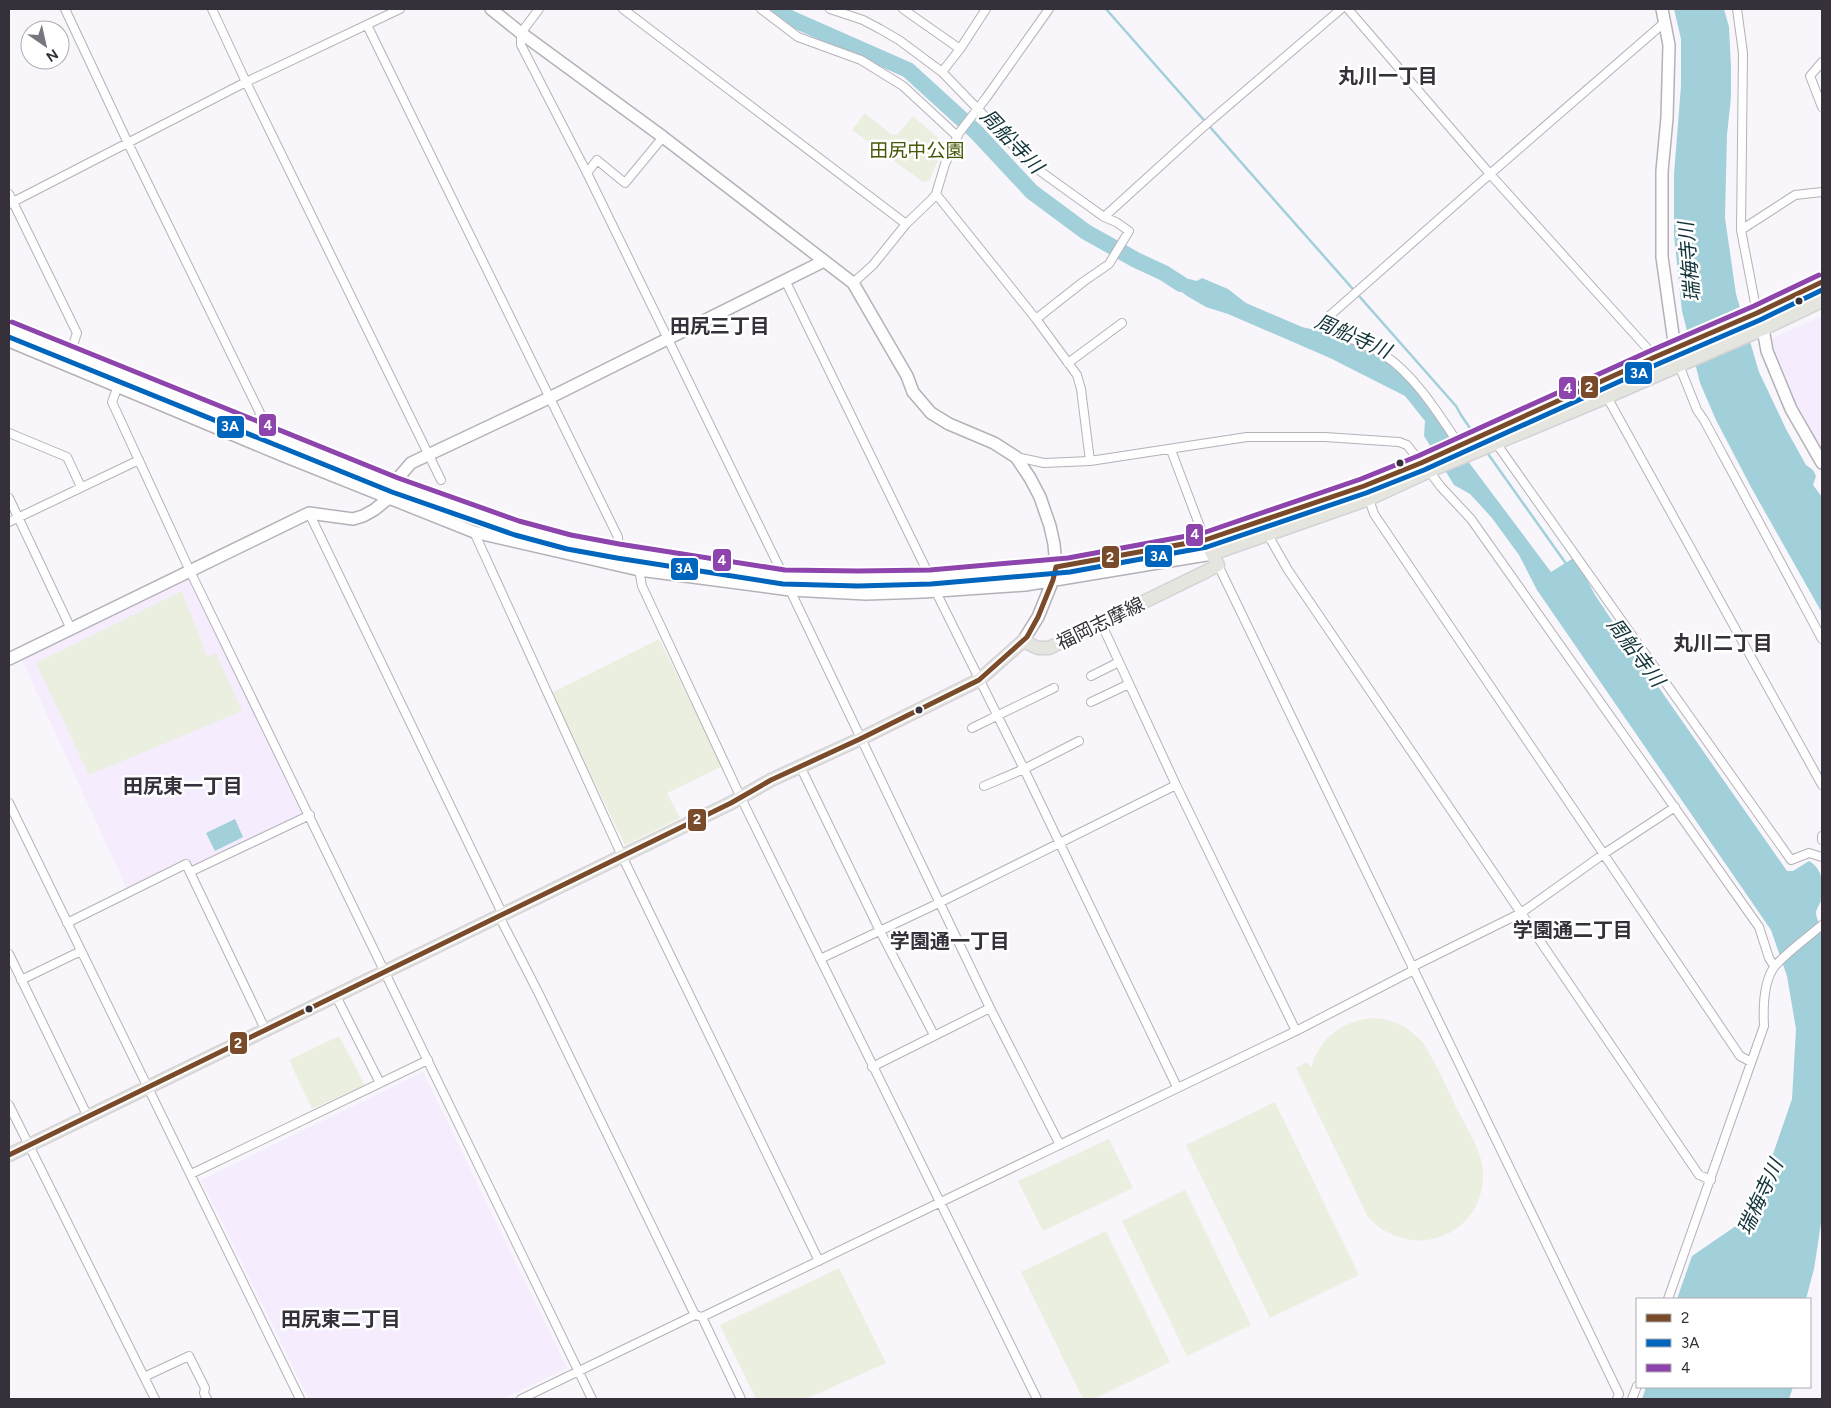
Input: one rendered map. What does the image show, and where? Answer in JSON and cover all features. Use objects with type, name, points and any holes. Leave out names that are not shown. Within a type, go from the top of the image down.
[{"type":"main road","name":"福岡志摩線","points":[[1492,438],[1606,379],[1822,282]]},
{"type":"main road","name":"福岡志摩線","points":[[1023,641],[1038,648],[1049,648],[1101,623],[1215,559],[1268,535],[1369,499],[1428,468],[1460,446],[1492,438],[1607,397],[1763,329],[1822,301]]},
{"type":"main road","points":[[1428,468],[1492,438]]},
{"type":"main road","name":"福岡志摩線","points":[[1205,540],[1364,486],[1428,468]]},
{"type":"main road","points":[[1205,540],[1215,559]]},
{"type":"main road","points":[[9,1156],[265,1029],[741,798],[771,780],[979,680],[1023,641]]},
{"type":"street","points":[[65,9],[127,141],[260,413],[256,429]]},
{"type":"street","points":[[212,9],[441,480]]},
{"type":"street","points":[[70,354],[77,333],[10,200],[246,82],[400,9]]},
{"type":"street","points":[[491,9],[521,34],[663,137],[853,283],[907,376],[913,392],[924,406],[949,424],[994,443],[1016,456],[1044,463],[1090,462],[1246,437],[1325,437],[1399,442],[1407,445],[1428,468],[1441,487],[1471,519],[1675,807],[1759,927],[1769,958],[1774,966]]},
{"type":"street","points":[[539,9],[521,34],[521,45],[587,173],[784,577]]},
{"type":"street","points":[[623,9],[906,224]]},
{"type":"street","points":[[761,9],[798,37],[860,60],[903,86],[958,135]]},
{"type":"street","points":[[833,9],[863,20],[880,29],[899,40],[942,72],[1033,166],[1104,217],[1130,231],[1110,264],[1083,282],[1036,319]]},
{"type":"street","points":[[903,9],[960,49]]},
{"type":"street","points":[[942,72],[960,49],[986,9]]},
{"type":"street","points":[[853,283],[873,265],[906,224],[936,194],[945,164],[958,135],[1049,9]]},
{"type":"street","points":[[1104,217],[1202,128],[1341,9]]},
{"type":"street","points":[[1348,9],[1490,174],[1655,357]]},
{"type":"street","points":[[1662,9],[1668,45],[1667,118],[1662,171],[1662,257],[1675,349]]},
{"type":"street","points":[[1737,9],[1743,54],[1741,230],[1756,313],[1763,329],[1767,351],[1791,409],[1822,462]]},
{"type":"street","points":[[1460,446],[1423,395],[1398,367],[1385,356],[1321,326],[1327,318],[1665,22]]},
{"type":"street","points":[[368,25],[618,537],[618,552]]},
{"type":"street","points":[[1822,62],[1810,76],[1822,107]]},
{"type":"street","points":[[587,173],[597,160],[625,183],[663,137]]},
{"type":"street","points":[[1741,230],[1795,195],[1822,192]]},
{"type":"street","points":[[936,194],[1036,319],[1077,375],[1081,389],[1090,462]]},
{"type":"street","points":[[9,659],[309,513],[353,519],[374,510],[389,498],[399,477],[411,463],[549,398],[824,262]]},
{"type":"street","points":[[785,280],[930,577]]},
{"type":"street","points":[[1068,363],[1122,323]]},
{"type":"street","points":[[9,329],[395,485],[517,528],[569,542],[618,552],[784,577],[858,579],[930,577],[1056,566],[1205,540],[1170,450]]},
{"type":"street","points":[[9,341],[474,532],[639,570],[790,590],[866,594],[936,592],[1024,585],[1215,559],[1619,1394],[1617,1399]]},
{"type":"street","points":[[1679,365],[1697,410],[1822,639]]},
{"type":"street","points":[[1606,379],[1607,397],[1822,785]]},
{"type":"street","points":[[118,386],[112,402],[190,571],[592,1399]]},
{"type":"street","points":[[9,433],[67,457],[81,487]]},
{"type":"street","points":[[1492,438],[1791,860],[1809,853],[1822,857]]},
{"type":"street","points":[[1016,456],[1030,478],[1050,526],[1056,566],[1038,617],[1023,641]]},
{"type":"street","points":[[9,522],[139,460]]},
{"type":"street","points":[[1364,486],[1374,514],[1605,853],[1740,1056],[1751,1062]]},
{"type":"street","points":[[9,498],[71,629]]},
{"type":"street","points":[[309,513],[539,994],[741,1399]]},
{"type":"street","points":[[474,532],[622,856],[819,1261]]},
{"type":"street","points":[[1268,535],[1288,570],[1699,1175],[1711,1180]]},
{"type":"street","points":[[639,570],[642,586],[741,798],[1037,1399]]},
{"type":"street","points":[[790,590],[941,902],[990,1008],[1060,1145]]},
{"type":"street","points":[[936,592],[998,715],[1177,1087]]},
{"type":"street","points":[[1101,623],[1176,785],[1296,1031]]},
{"type":"street","points":[[1091,676],[1119,662]]},
{"type":"street","points":[[1091,702],[1129,684]]},
{"type":"street","points":[[972,728],[1054,688]]},
{"type":"street","points":[[984,786],[1024,769],[1079,741]]},
{"type":"street","points":[[800,766],[880,930],[934,1035]]},
{"type":"street","points":[[820,959],[941,902],[1176,785]]},
{"type":"street","points":[[9,803],[300,1399]]},
{"type":"street","points":[[522,1399],[819,1261],[1296,1031],[1521,913],[1605,853],[1675,807]]},
{"type":"street","points":[[190,872],[310,815]]},
{"type":"street","points":[[67,923],[186,864],[265,1029]]},
{"type":"street","points":[[1668,1298],[1764,1026],[1762,1008],[1767,983],[1774,966],[1822,925]]},
{"type":"street","points":[[21,980],[81,951]]},
{"type":"street","points":[[9,954],[88,1117]]},
{"type":"street","points":[[336,996],[380,1083]]},
{"type":"street","points":[[872,1067],[990,1008]]},
{"type":"street","points":[[191,1174],[428,1060]]},
{"type":"street","points":[[9,1105],[155,1399]]},
{"type":"street","points":[[144,1377],[189,1356],[205,1388],[204,1393],[207,1399]]},
{"type":"shaded area","points":[[1822,316],[1822,452],[1797,405],[1771,339]]},
{"type":"shaded area","points":[[187,578],[190,579],[305,814],[193,869],[188,859],[127,889],[22,660]]},
{"type":"shaded area","points":[[423,1072],[567,1368],[502,1399],[309,1399],[201,1180]]},
{"type":"green space","name":"田尻中公園","points":[[865,113],[891,134],[897,135],[913,116],[945,144],[929,181],[923,182],[852,130]]},
{"type":"green space","points":[[182,591],[207,656],[216,653],[242,711],[89,775],[36,663]]},
{"type":"green space","points":[[659,639],[723,766],[667,793],[680,818],[625,845],[551,693]]},
{"type":"green space","points":[[1373,1018],[1388,1020],[1401,1025],[1412,1032],[1423,1043],[1441,1075],[1480,1155],[1483,1171],[1481,1194],[1472,1212],[1459,1227],[1443,1236],[1424,1240],[1405,1239],[1385,1231],[1368,1217],[1296,1068],[1307,1062],[1311,1068],[1315,1057],[1326,1040],[1342,1027]]},
{"type":"green space","points":[[339,1036],[365,1085],[312,1109],[289,1060]]},
{"type":"green space","points":[[1275,1102],[1359,1275],[1270,1318],[1186,1145]]},
{"type":"green space","points":[[1109,1139],[1133,1188],[1043,1231],[1018,1181]]},
{"type":"green space","points":[[1185,1190],[1251,1325],[1187,1356],[1122,1221]]},
{"type":"green space","points":[[1106,1231],[1170,1362],[1094,1399],[1083,1399],[1021,1272]]},
{"type":"green space","points":[[839,1268],[886,1363],[806,1399],[756,1399],[720,1325]]},
{"type":"water","name":"瑞梅寺川","points":[[1674,9],[1724,9],[1729,27],[1731,97],[1727,135],[1725,218],[1736,294],[1759,372],[1786,429],[1806,465],[1813,470],[1816,476],[1813,485],[1822,497],[1822,613],[1752,489],[1716,420],[1700,383],[1682,311],[1674,235],[1674,174],[1681,86],[1681,39]]},
{"type":"water","name":"瑞梅寺川","points":[[1163,268],[1181,277],[1197,281],[1202,278],[1228,289],[1246,303],[1302,327],[1328,333],[1386,361],[1408,381],[1551,572],[1575,557],[1595,595],[1613,622],[1787,871],[1793,871],[1809,861],[1820,872],[1823,893],[1816,912],[1822,931],[1822,1217],[1814,1269],[1806,1298],[1677,1298],[1692,1256],[1752,1215],[1792,1099],[1796,1029],[1787,976],[1771,930],[1537,590],[1519,555],[1492,518],[1470,494],[1454,485],[1424,436],[1425,421],[1405,396],[1330,358],[1228,314],[1206,307],[1187,296],[1162,277]]},
{"type":"water","points":[[235,819],[243,837],[215,851],[206,833]]},
{"type":"water","points":[[1646,1388],[1793,1388],[1789,1399],[1642,1399]]},
{"type":"waterway","name":"周船寺川","points":[[774,9],[790,18],[908,70],[976,132],[1032,192],[1086,232],[1181,284]]},
{"type":"waterway","points":[[1106,9],[1456,406],[1474,434]]},
{"type":"waterway","points":[[1486,451],[1567,565]]},
{"type":"transit line","name":"4","points":[[12,322],[398,478],[519,521],[571,535],[619,544],[785,570],[930,570],[1068,558],[1203,533],[1361,479],[1418,456],[1754,306],[1819,275]]},
{"type":"transit line","name":"2","points":[[9,1155],[731,803],[771,780],[860,739],[979,680],[1027,637],[1038,617],[1053,580],[1056,567],[1205,540],[1364,486],[1421,463],[1757,313],[1822,282]]},
{"type":"transit line","name":"3A","points":[[9,337],[392,492],[515,535],[567,549],[783,584],[858,586],[931,584],[1070,572],[1207,547],[1366,493],[1424,470],[1760,320],[1822,290]]},
{"type":"district","name":"丸川一丁目","points":[[1388,76]]},
{"type":"district","name":"田尻三丁目","points":[[720,326]]},
{"type":"district","name":"丸川二丁目","points":[[1723,643]]},
{"type":"district","name":"田尻東一丁目","points":[[183,786]]},
{"type":"district","name":"学園通二丁目","points":[[1573,930]]},
{"type":"district","name":"学園通一丁目","points":[[950,941]]},
{"type":"district","name":"田尻東二丁目","points":[[341,1319]]}]
